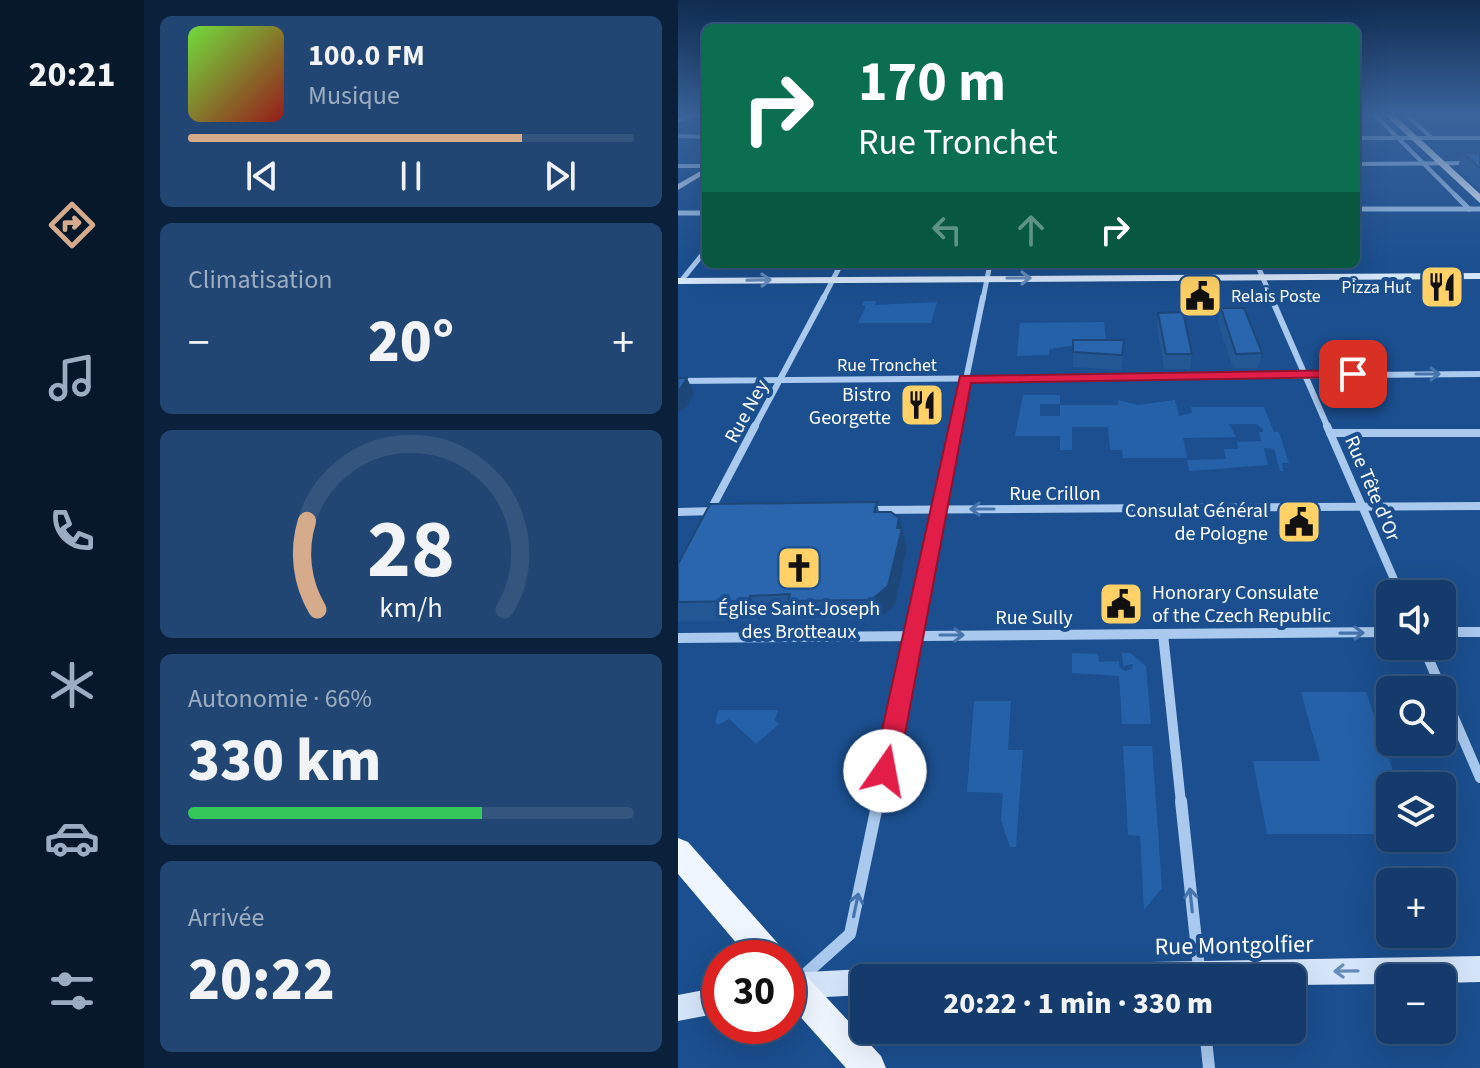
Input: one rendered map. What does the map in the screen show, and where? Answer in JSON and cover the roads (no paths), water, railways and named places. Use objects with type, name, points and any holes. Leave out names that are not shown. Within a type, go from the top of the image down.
[{"type":"main road","points":[[1443,165],[1480,200]]},
{"type":"main road","points":[[678,188],[702,171]]},
{"type":"main road","points":[[680,281],[1480,276]]},
{"type":"main road","points":[[678,852],[754,940]]},
{"type":"main road","name":"Rue Montgolfier","points":[[1306,973],[1480,969]]},
{"type":"main road","points":[[806,983],[850,982]]},
{"type":"main road","points":[[806,1000],[869,1068]]},
{"type":"main road","points":[[678,1008],[702,1003]]},
{"type":"street","points":[[1424,165],[1469,209]]},
{"type":"street","points":[[678,166],[702,168]]},
{"type":"street","points":[[1360,209],[1480,209]]},
{"type":"street","points":[[678,213],[702,213]]},
{"type":"street","points":[[680,281],[702,255]]},
{"type":"street","name":"Rue Ney","points":[[705,521],[839,268]]},
{"type":"street","points":[[806,970],[850,934],[915,635],[937,510],[989,268]]},
{"type":"street","name":"Rue Tête d'Or","points":[[1259,268],[1394,580]]},
{"type":"street","name":"Rue Tronchet","points":[[678,381],[1480,374]]},
{"type":"street","points":[[1330,433],[1480,433]]},
{"type":"street","name":"Rue Crillon","points":[[864,510],[1480,506]]},
{"type":"street","points":[[678,512],[725,511]]},
{"type":"street","name":"Rue Sully","points":[[678,638],[1376,632]]},
{"type":"street","points":[[1456,632],[1480,632]]},
{"type":"street","points":[[1163,634],[1199,964]]},
{"type":"street","points":[[1429,660],[1480,778]]},
{"type":"street","points":[[1206,1044],[1209,1068]]},
{"type":"place","name":"Pizza Hut","points":[[1442,287]]},
{"type":"place","name":"Relais Poste","points":[[1200,296]]},
{"type":"place","name":"Bistro Georgette","points":[[922,405]]},
{"type":"place","name":"Consulat Général de Pologne","points":[[1299,522]]},
{"type":"place","name":"Église Saint-Joseph des Brotteaux","points":[[799,568]]},
{"type":"place","name":"Honorary Consulate of the Czech Republic","points":[[1121,604]]}]
